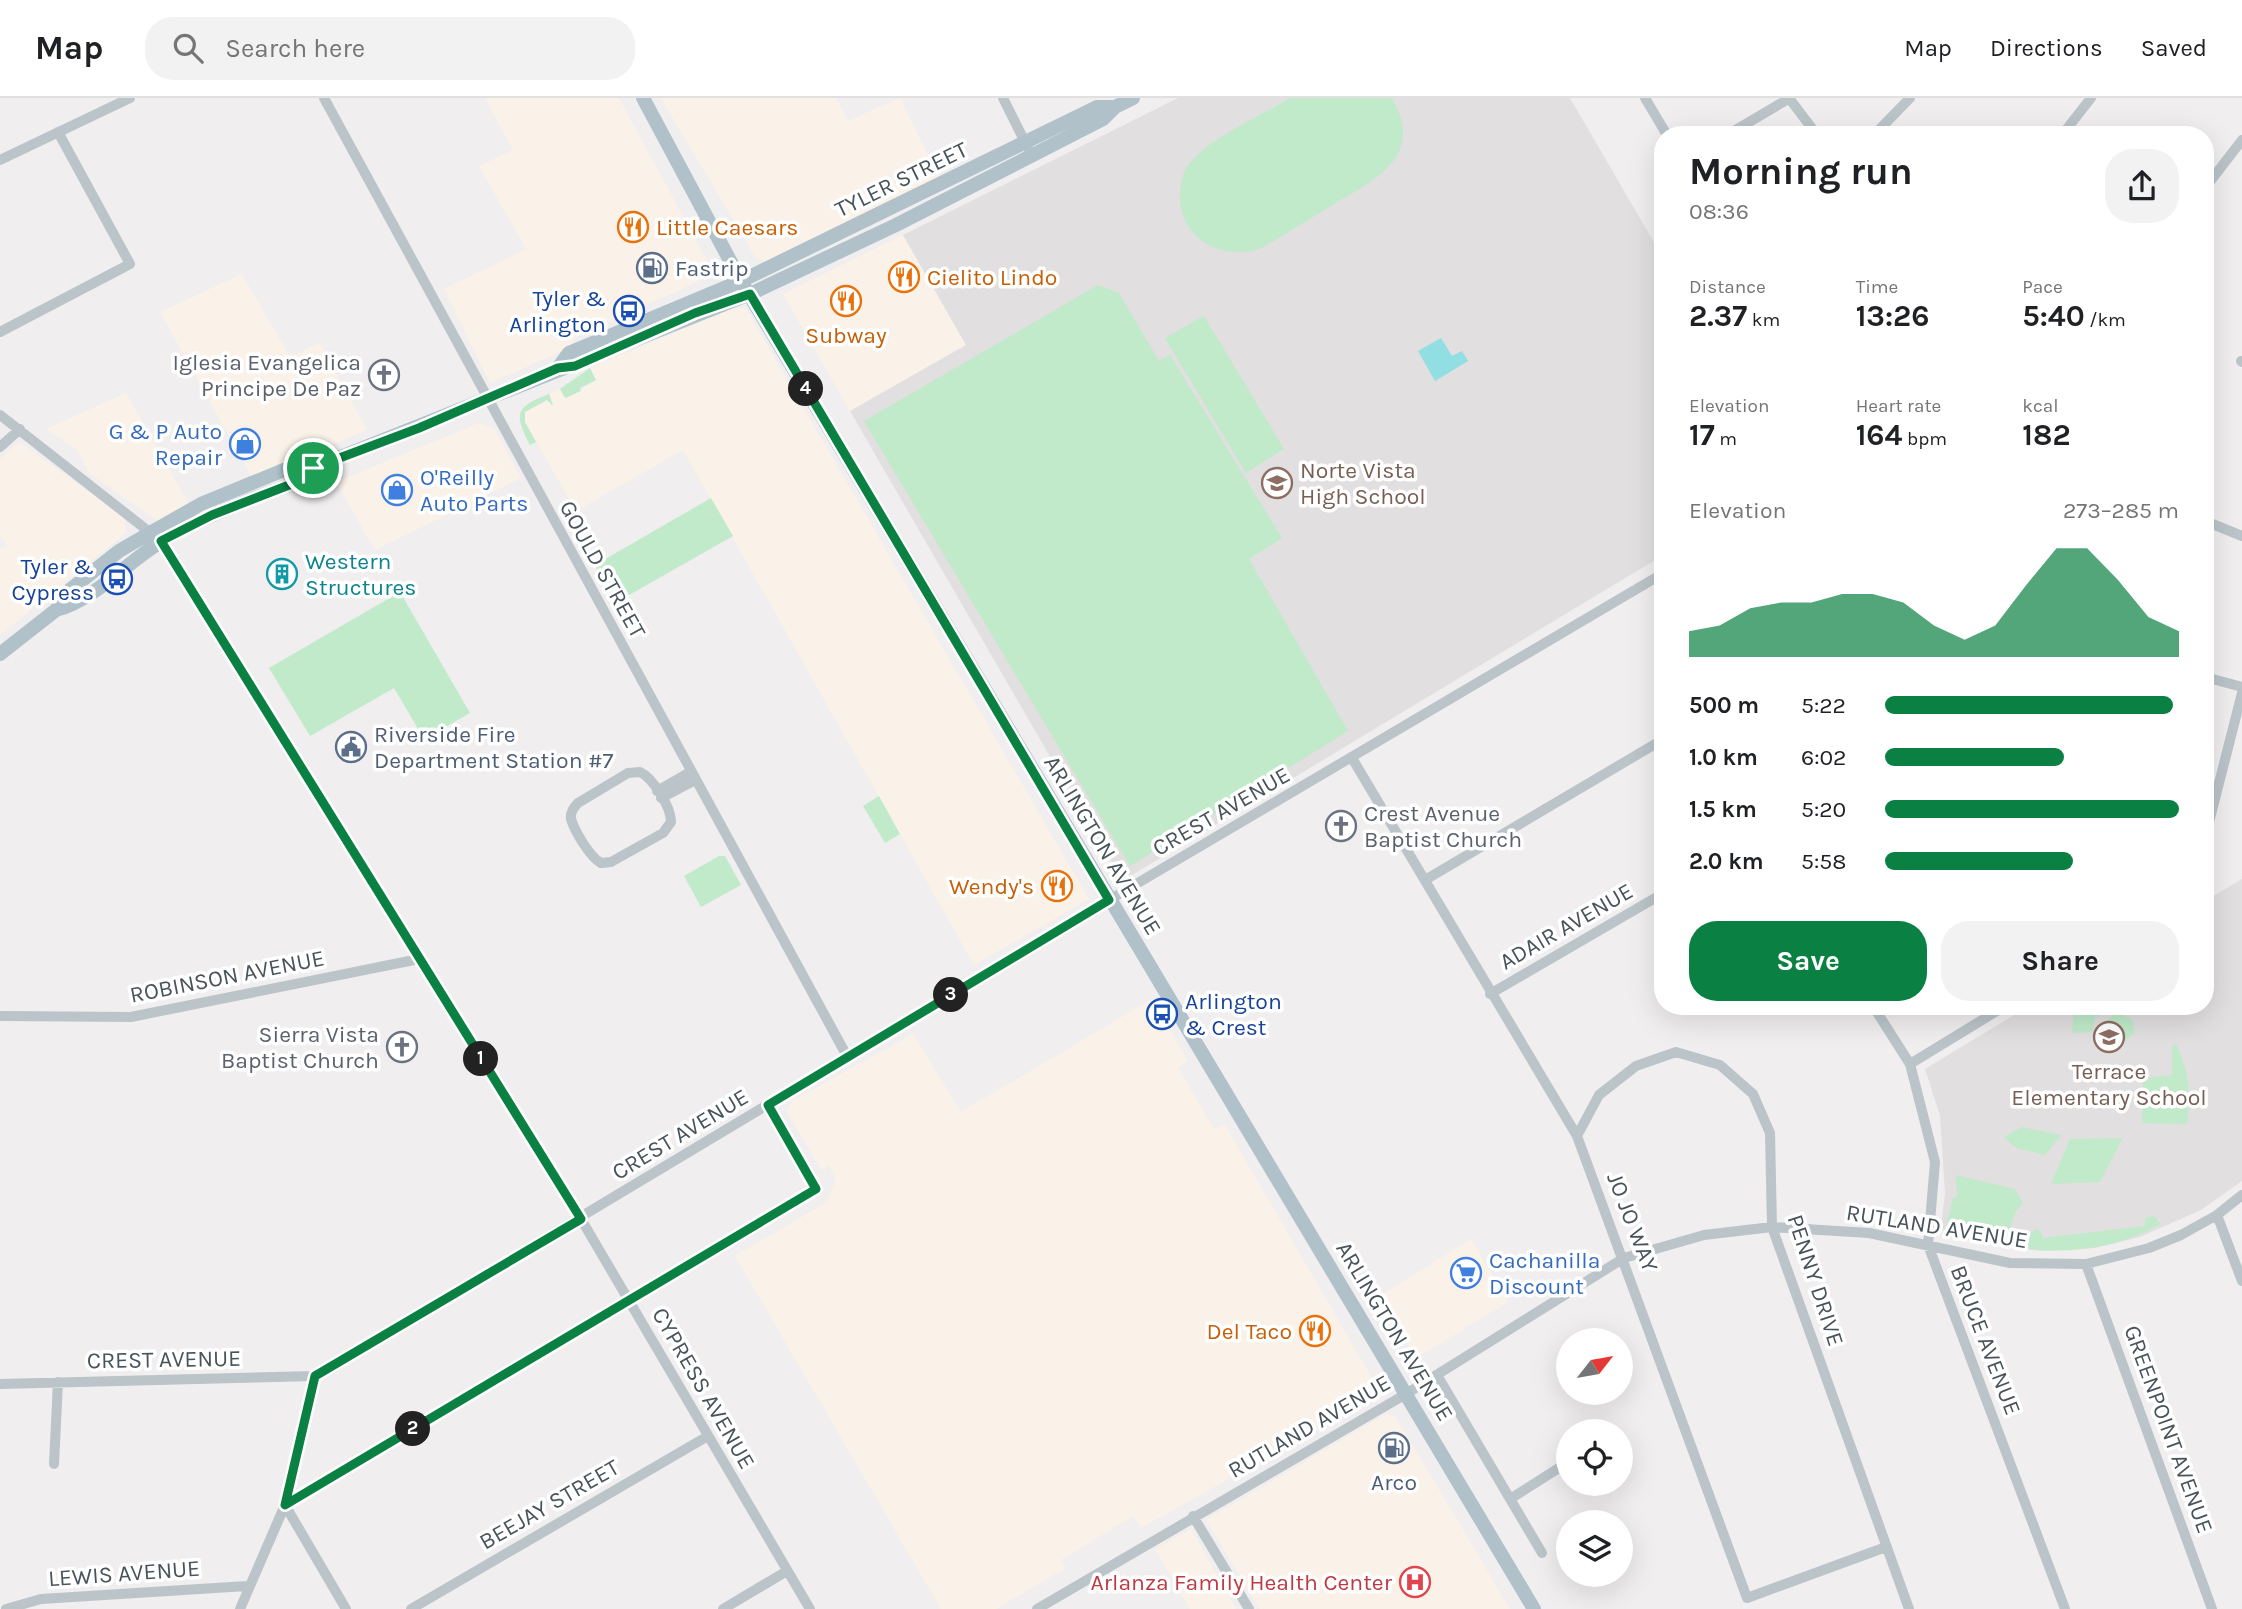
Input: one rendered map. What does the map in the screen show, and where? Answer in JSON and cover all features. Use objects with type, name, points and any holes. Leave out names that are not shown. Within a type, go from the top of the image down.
[{"type":"main road","name":"ARLINGTON AVENUE","points":[[643,98],[741,281],[1534,1609]]},
{"type":"main road","name":"TYLER STREET","points":[[0,654],[56,610],[66,593],[119,551],[155,537],[201,504],[296,465],[313,468],[486,401],[558,368],[575,366],[695,313],[750,294],[896,225],[1097,107],[1115,107],[1133,98]]},
{"type":"main road","name":"TYLER STREET","points":[[558,368],[569,353],[741,281],[1028,148]]},
{"type":"street","points":[[0,160],[130,98]]},
{"type":"street","name":"GOULD STREET","points":[[324,98],[486,401],[848,1058]]},
{"type":"street","points":[[1003,98],[1028,148]]},
{"type":"street","points":[[1645,98],[1662,126]]},
{"type":"street","points":[[1742,126],[1790,98],[1810,126]]},
{"type":"street","points":[[1883,126],[1910,98]]},
{"type":"street","points":[[2069,126],[2091,98]]},
{"type":"street","points":[[0,332],[130,264],[58,132]]},
{"type":"street","points":[[2214,176],[2242,140]]},
{"type":"street","name":"CYPRESS AVENUE","points":[[0,415],[155,537],[581,1219],[810,1609]]},
{"type":"street","points":[[0,447],[20,429]]},
{"type":"street","points":[[2214,525],[2242,536]]},
{"type":"street","name":"CREST AVENUE","points":[[0,1384],[315,1376],[581,1219],[1109,900],[1654,579]]},
{"type":"street","points":[[2214,679],[2242,687]]},
{"type":"street","points":[[2214,789],[2242,693]]},
{"type":"street","points":[[1425,880],[1654,745]]},
{"type":"street","name":"JO JO WAY","points":[[1352,758],[1490,994],[1577,1136],[1747,1598],[1886,1547]]},
{"type":"street","points":[[640,772],[647,775],[659,795],[671,822],[663,833],[605,863],[592,856],[571,814],[578,803],[628,773],[640,772]]},
{"type":"street","points":[[659,795],[693,776]]},
{"type":"street","name":"ADAIR AVENUE","points":[[1490,994],[1654,901]]},
{"type":"street","name":"ROBINSON AVENUE","points":[[0,1016],[131,1017],[419,959]]},
{"type":"street","name":"BRUCE AVENUE","points":[[1878,1015],[1910,1064],[1935,1162],[1928,1245],[2065,1609]]},
{"type":"street","points":[[1910,1064],[1990,1015]]},
{"type":"street","name":"PENNY DRIVE","points":[[1577,1136],[1599,1095],[1636,1066],[1676,1052],[1720,1065],[1754,1094],[1770,1133],[1772,1227],[1909,1609]]},
{"type":"street","points":[[285,1505],[816,1189],[768,1105]]},
{"type":"street","name":"RUTLAND AVENUE","points":[[1037,1609],[1437,1376],[1624,1258],[1704,1235],[1772,1227],[1869,1233],[2010,1263],[2086,1264],[2149,1248],[2217,1215],[2242,1195]]},
{"type":"street","points":[[2217,1215],[2242,1281]]},
{"type":"street","name":"GREENPOINT AVENUE","points":[[2086,1264],[2212,1609]]},
{"type":"street","points":[[240,1609],[247,1586],[285,1505],[315,1376]]},
{"type":"street","points":[[1437,1376],[1542,1553]]},
{"type":"street","points":[[54,1464],[58,1382]]},
{"type":"street","name":"BEEJAY STREET","points":[[411,1609],[708,1436]]},
{"type":"street","points":[[1510,1499],[1556,1470]]},
{"type":"street","points":[[285,1505],[346,1609]]},
{"type":"street","points":[[1194,1516],[1249,1609]]},
{"type":"street","points":[[723,1609],[788,1571]]},
{"type":"street","name":"LEWIS AVENUE","points":[[6,1609],[41,1599],[247,1586]]},
{"type":"shaded area","points":[[485,98],[619,98],[714,274],[577,337],[565,350],[490,383],[444,289],[526,249],[479,166],[513,150]]},
{"type":"shaded area","points":[[661,98],[836,98],[848,121],[900,98],[939,177],[767,262],[755,257]]},
{"type":"shaded area","name":"Norte Vista High School","points":[[1178,98],[1570,98],[1654,242],[1654,561],[1122,881],[850,411],[966,345],[903,235]]},
{"type":"shaded area","points":[[903,235],[966,345],[850,411],[783,294]]},
{"type":"shaded area","points":[[242,274],[290,357],[320,343],[367,430],[253,479],[160,312]]},
{"type":"shaded area","points":[[733,308],[746,309],[1089,899],[974,965],[683,450],[576,511],[525,422],[525,412],[547,400],[554,404],[549,394],[560,389],[567,399],[596,380],[590,368]]},
{"type":"shaded area","points":[[126,393],[190,506],[158,521],[89,473],[76,449],[46,429]]},
{"type":"shaded area","points":[[479,423],[494,428],[521,478],[375,550],[336,482]]},
{"type":"shaded area","points":[[19,442],[123,516],[127,532],[0,635],[0,549],[7,545],[0,536],[0,459]]},
{"type":"shaded area","name":"Terrace Elementary School","points":[[2242,879],[2242,1181],[2201,1210],[2140,1237],[2095,1248],[2041,1251],[1948,1237],[1941,1227],[1945,1193],[1940,1116],[1925,1069],[2014,1015],[2214,1015],[2214,896]]},
{"type":"shaded area","points":[[1152,999],[1188,1061],[1178,1068],[1214,1129],[1225,1125],[1375,1383],[1371,1399],[1141,1528],[1133,1516],[1061,1560],[1066,1568],[996,1609],[941,1609],[735,1256],[827,1202],[836,1179],[829,1166],[821,1170],[787,1112],[792,1101],[913,1034],[961,1112]]},
{"type":"shaded area","points":[[1471,1239],[1508,1302],[1423,1354],[1415,1355],[1379,1297]]},
{"type":"shaded area","points":[[1386,1414],[1396,1417],[1510,1609],[1260,1609],[1206,1520]]},
{"type":"shaded area","points":[[1191,1529],[1236,1609],[1190,1609],[1155,1549]]},
{"type":"green space","points":[[1290,98],[1392,98],[1401,118],[1403,135],[1400,150],[1381,174],[1367,184],[1262,248],[1232,252],[1206,243],[1186,223],[1181,209],[1180,193],[1185,170],[1196,157],[1220,138]]},
{"type":"green space","points":[[1098,285],[1119,293],[1159,361],[1170,355],[1282,538],[1249,559],[1348,731],[1130,866],[864,421]]},
{"type":"green space","points":[[1204,316],[1284,449],[1246,473],[1165,338]]},
{"type":"green space","points":[[590,368],[596,380],[565,398],[560,389]]},
{"type":"green space","points":[[549,394],[553,406],[547,400],[525,412],[525,422],[536,442],[530,445],[521,425],[521,412],[530,403]]},
{"type":"green space","points":[[711,498],[733,536],[615,603],[595,565]]},
{"type":"green space","points":[[400,592],[470,713],[424,739],[394,688],[310,736],[269,668]]},
{"type":"green space","points":[[879,796],[900,834],[885,843],[863,806]]},
{"type":"green space","points":[[719,856],[725,856],[741,885],[701,907],[684,876]]},
{"type":"green space","points":[[2073,1015],[2100,1015],[2095,1018],[2092,1032],[2072,1033]]},
{"type":"green space","points":[[2113,1015],[2123,1015],[2132,1020],[2135,1033],[2124,1041],[2102,1042],[2098,1034],[2103,1023]]},
{"type":"green space","points":[[2176,1044],[2188,1083],[2187,1124],[2142,1123],[2143,1078],[2172,1075],[2172,1046]]},
{"type":"green space","points":[[2022,1127],[2061,1135],[2045,1155],[2016,1148],[2004,1137]]},
{"type":"green space","points":[[2123,1138],[2100,1182],[2051,1184],[2070,1139]]},
{"type":"green space","points":[[1956,1175],[2015,1189],[2023,1203],[2016,1211],[2006,1237],[1970,1235],[1969,1232],[1946,1228],[1953,1198],[1957,1198]]},
{"type":"green space","points":[[2154,1216],[2161,1224],[2113,1243],[2079,1249],[2028,1249],[2027,1236],[2036,1229],[2041,1231],[2042,1238],[2145,1226],[2145,1218]]},
{"type":"water","points":[[1441,338],[1452,356],[1462,351],[1468,361],[1435,381],[1418,351]]},
{"type":"place","name":"Little Caesars","points":[[633,227]]},
{"type":"place","name":"Fastrip","points":[[652,268]]},
{"type":"place","name":"Cielito Lindo","points":[[904,277]]},
{"type":"place","name":"Subway","points":[[846,301]]},
{"type":"place","name":"Tyler & Arlington","points":[[629,311]]},
{"type":"place","name":"Iglesia Evangelica Principe De Paz","points":[[384,375]]},
{"type":"place","name":"G & P Auto Repair","points":[[245,444]]},
{"type":"place","name":"Norte Vista High School","points":[[1277,483]]},
{"type":"place","name":"O'Reilly Auto Parts","points":[[397,490]]},
{"type":"place","name":"Western Structures","points":[[282,574]]},
{"type":"place","name":"Tyler & Cypress","points":[[117,579]]},
{"type":"place","name":"Riverside Fire Department Station #7","points":[[351,747]]},
{"type":"place","name":"Crest Avenue Baptist Church","points":[[1341,826]]},
{"type":"place","name":"Wendy's","points":[[1057,886]]},
{"type":"place","name":"Arlington & Crest","points":[[1162,1014]]},
{"type":"place","name":"Terrace Elementary School","points":[[2109,1037]]},
{"type":"place","name":"Sierra Vista Baptist Church","points":[[402,1047]]},
{"type":"place","name":"Cachanilla Discount","points":[[1466,1273]]},
{"type":"place","name":"Del Taco","points":[[1315,1331]]},
{"type":"place","name":"Arco","points":[[1394,1448]]},
{"type":"place","name":"Arlanza Family Health Center","points":[[1415,1582]]},
{"type":"route","points":[[750,294],[1109,900],[768,1105],[816,1189],[285,1505],[315,1376],[581,1219],[161,541],[212,515],[302,480],[313,468],[486,401],[558,368],[575,366],[695,313],[750,294]]}]
